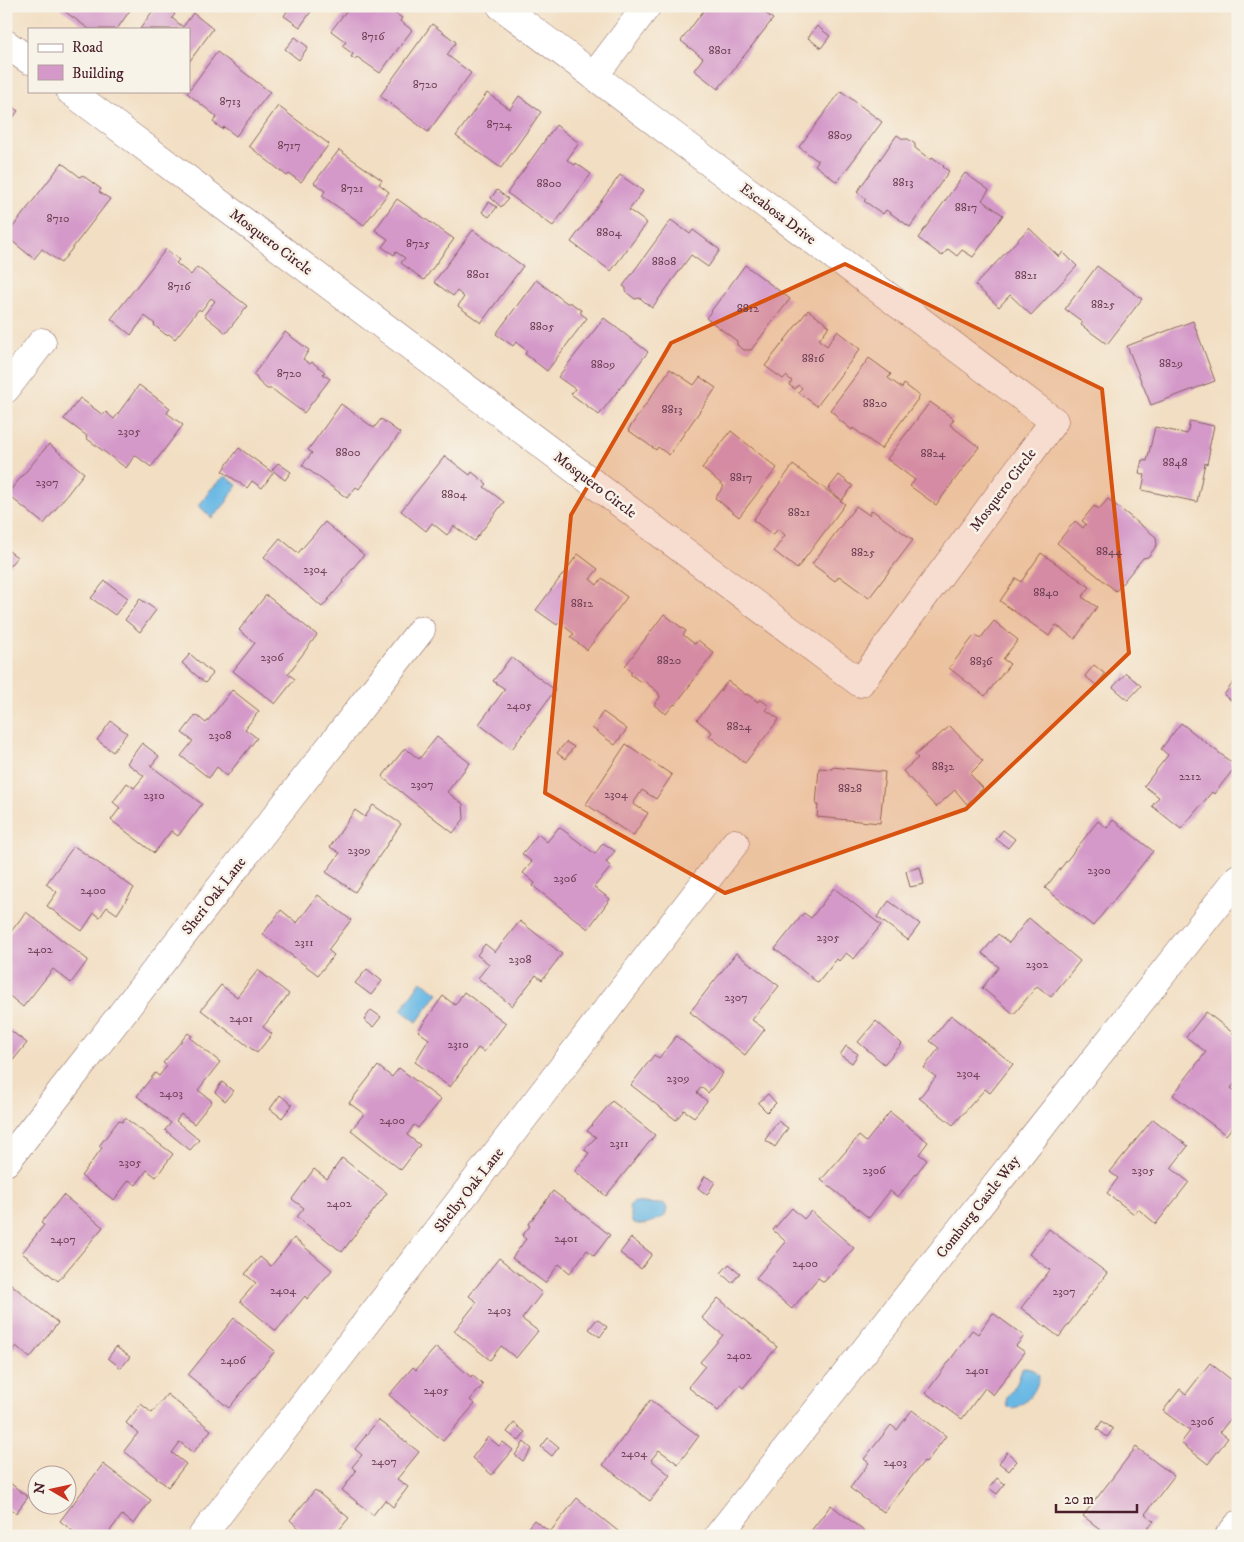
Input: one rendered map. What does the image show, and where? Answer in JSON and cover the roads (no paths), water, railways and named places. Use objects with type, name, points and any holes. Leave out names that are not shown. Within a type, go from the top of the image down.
[{"type":"street","name":"Escabosa Drive","points":[[501,6],[1054,421]]},
{"type":"street","points":[[594,76],[647,6]]},
{"type":"street","points":[[6,44],[28,59]]},
{"type":"street","name":"Mosquero Circle","points":[[71,92],[860,683],[1054,421]]},
{"type":"street","points":[[6,389],[42,342]]},
{"type":"street","name":"Sheri Oak Lane","points":[[6,1162],[421,630]]},
{"type":"street","name":"Shelby Oak Lane","points":[[202,1536],[735,843]]},
{"type":"street","name":"Comburg Castle Way","points":[[718,1536],[1238,878]]},
{"type":"street","points":[[1229,1536],[1238,1525]]},
{"type":"water","points":[[225,476],[237,485],[226,503],[212,518],[199,506],[211,489]]},
{"type":"water","points":[[421,981],[438,993],[417,1022],[401,1010]]},
{"type":"water","points":[[634,1202],[665,1205],[667,1209],[665,1216],[653,1222],[636,1224],[632,1222],[629,1206]]},
{"type":"water","points":[[1023,1368],[1036,1371],[1039,1375],[1038,1381],[1034,1391],[1023,1403],[1014,1408],[1008,1407],[1007,1396],[1017,1383]]}]
